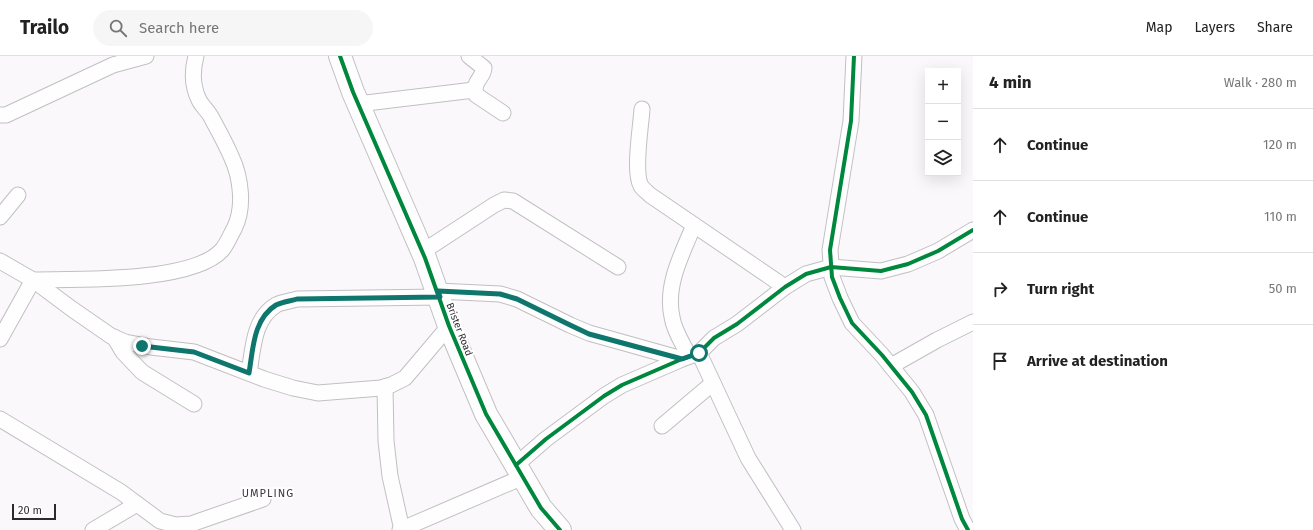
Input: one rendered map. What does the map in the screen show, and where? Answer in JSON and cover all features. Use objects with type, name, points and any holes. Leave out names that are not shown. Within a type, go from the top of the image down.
[{"type":"street","points":[[0,115],[6,115],[110,60],[146,56]]},
{"type":"street","points":[[33,280],[109,278],[175,272],[189,269],[198,265],[210,259],[222,250],[239,220],[241,193],[232,157],[210,115],[199,100],[194,87],[193,67],[196,56]]},
{"type":"street","name":"Brister Road","points":[[340,56],[358,104],[422,252],[439,294],[449,326],[486,414],[541,508],[560,530]]},
{"type":"street","points":[[469,56],[484,68],[484,72],[474,90],[476,95],[503,113]]},
{"type":"street","points":[[854,56],[851,120],[830,250],[832,277],[852,323],[891,366],[912,392],[926,415],[962,519],[969,527]]},
{"type":"street","points":[[358,104],[474,90]]},
{"type":"street","points":[[642,109],[638,162],[638,177],[641,187],[650,195],[785,287]]},
{"type":"street","points":[[0,217],[18,195]]},
{"type":"street","points":[[422,252],[504,200],[513,201],[618,267]]},
{"type":"street","points":[[694,225],[674,274],[671,288],[670,301],[675,326],[690,356],[713,383],[748,458],[793,530]]},
{"type":"street","points":[[385,387],[386,441],[390,476],[401,530],[519,471],[546,439],[604,396],[622,385],[690,356],[714,338],[737,324],[785,287],[806,274],[831,267],[882,271],[908,264],[938,251],[973,230]]},
{"type":"street","points":[[0,261],[33,280],[72,309],[114,337],[125,342],[142,346],[194,352],[293,388],[318,393],[385,387],[399,382],[405,378],[449,326]]},
{"type":"street","points":[[0,339],[33,280]]},
{"type":"street","points":[[249,373],[258,325],[264,314],[277,305],[297,299],[478,292],[500,294],[512,297],[589,334],[690,356]]},
{"type":"street","points":[[891,366],[973,322]]},
{"type":"street","points":[[114,337],[123,352],[142,372],[194,404]]},
{"type":"street","points":[[662,426],[713,383]]},
{"type":"street","points":[[0,419],[121,492],[160,521],[176,525],[191,524],[263,499]]},
{"type":"street","points":[[93,530],[137,504]]},
{"type":"cycle path","points":[[340,56],[353,92],[425,258],[449,326],[486,414],[541,508],[560,530]]},
{"type":"cycle path","points":[[854,56],[851,121],[830,250],[832,277],[852,323],[882,355],[912,392],[926,415],[962,519],[968,530]]},
{"type":"cycle path","points":[[516,465],[546,439],[604,396],[622,385],[699,353],[714,338],[737,324],[785,287],[806,274],[831,267],[881,271],[908,264],[938,251],[973,230]]},
{"type":"district","name":"UMPLING","points":[[268,493]]},
{"type":"route","points":[[142,346],[194,352],[249,373],[258,325],[264,314],[277,305],[297,299],[440,297],[438,291],[500,294],[517,299],[589,334],[682,359],[699,353]]}]
